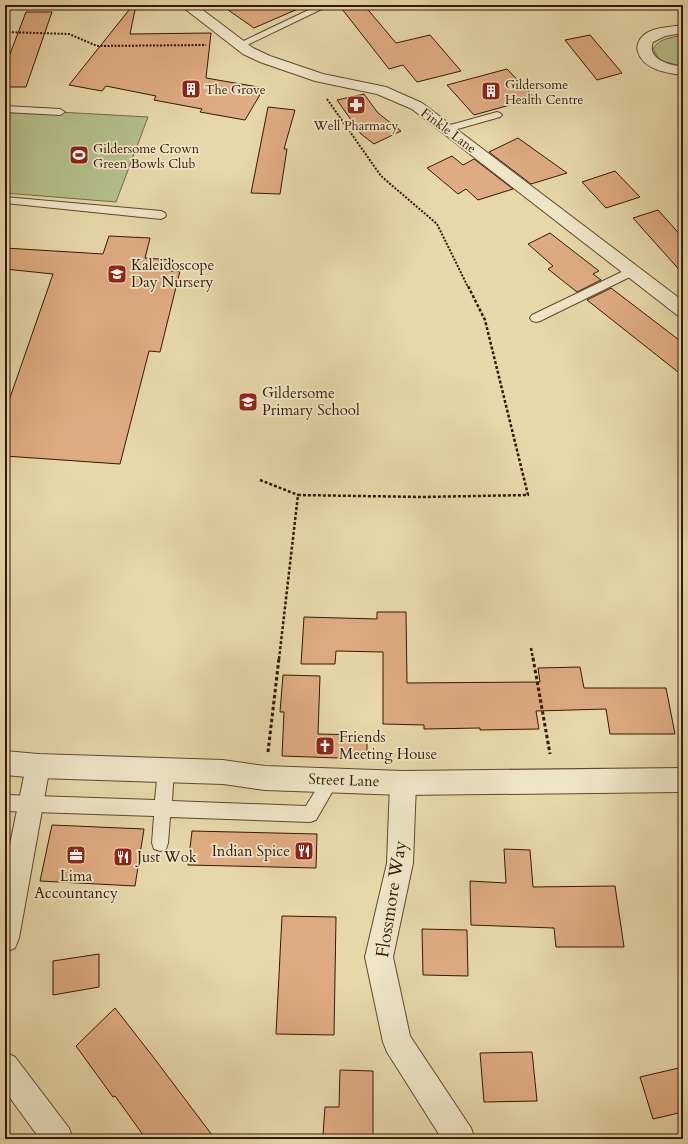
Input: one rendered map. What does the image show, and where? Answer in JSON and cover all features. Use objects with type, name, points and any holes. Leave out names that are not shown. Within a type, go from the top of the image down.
[{"type":"street","name":"Finkle Lane","points":[[186,5],[240,45],[265,59],[320,78],[382,90],[417,106],[632,271],[680,304]]},
{"type":"street","points":[[683,29],[658,34],[650,38],[645,43],[644,49],[646,55],[652,61],[666,68],[683,71]]},
{"type":"street","name":"Street Lane","points":[[5,763],[38,766],[223,772],[265,778],[403,783],[555,780],[683,780]]},
{"type":"street","points":[[5,938],[17,804],[38,766]]},
{"type":"street","name":"Flossmore Way","points":[[403,783],[400,863],[379,957],[397,1042],[460,1139]]},
{"type":"street","points":[[5,1067],[58,1139]]},
{"type":"lane","points":[[240,45],[324,6]]},
{"type":"lane","points":[[5,109],[60,112]]},
{"type":"lane","points":[[447,129],[497,115]]},
{"type":"lane","points":[[5,200],[161,215]]},
{"type":"lane","points":[[536,318],[632,271]]},
{"type":"lane","points":[[160,843],[166,770]]},
{"type":"lane","points":[[17,804],[310,814],[331,780]]},
{"type":"path","points":[[5,32],[69,34],[97,46],[240,45]]},
{"type":"path","points":[[260,480],[298,495],[422,497],[528,495],[485,320],[458,265],[437,224],[381,176],[325,96],[320,78]]},
{"type":"path","points":[[265,778],[298,495]]},
{"type":"path","points":[[531,648],[555,780]]},
{"type":"green space","points":[[683,35],[683,67],[660,61],[653,49],[656,45],[666,39]]},
{"type":"green space","name":"Gildersome Crown Green Bowls Club","points":[[5,109],[148,117],[116,202],[5,193]]},
{"type":"building","points":[[133,5],[136,5],[130,34],[211,33],[206,78],[264,88],[245,120],[200,112],[202,109],[154,100],[156,96],[106,86],[102,91],[69,85]]},
{"type":"building","points":[[221,5],[307,5],[254,28]]},
{"type":"building","points":[[346,5],[364,5],[396,43],[430,35],[461,71],[417,82],[403,65],[389,69],[342,9]]},
{"type":"building","points":[[26,12],[52,12],[26,87],[5,87],[5,67]]},
{"type":"building","points":[[590,35],[622,73],[597,80],[565,40]]},
{"type":"building","name":"Gildersome Health Centre","points":[[507,69],[535,98],[474,115],[447,85]]},
{"type":"building","points":[[364,94],[378,113],[401,131],[374,144],[361,134],[337,100]]},
{"type":"building","points":[[268,107],[295,110],[284,149],[287,149],[280,194],[251,193]]},
{"type":"building","points":[[518,138],[567,173],[531,184],[489,152]]},
{"type":"building","points":[[452,156],[463,165],[474,159],[513,189],[478,200],[466,189],[458,194],[427,168]]},
{"type":"building","points":[[615,171],[640,197],[606,208],[582,182]]},
{"type":"building","points":[[658,210],[683,238],[683,274],[633,218]]},
{"type":"building","points":[[550,233],[599,271],[593,274],[601,280],[577,292],[548,269],[553,266],[528,244]]},
{"type":"building","points":[[109,236],[150,238],[145,258],[173,260],[170,271],[180,271],[160,352],[149,351],[120,464],[5,456],[5,412],[53,274],[5,269],[5,248],[103,254]]},
{"type":"building","points":[[611,288],[683,343],[683,376],[587,300]]},
{"type":"building","points":[[377,612],[406,612],[407,683],[540,682],[538,668],[580,667],[584,688],[666,688],[675,734],[610,734],[606,709],[536,711],[539,729],[424,729],[424,725],[383,724],[383,652],[336,651],[335,664],[301,664],[304,617],[377,619]]},
{"type":"building","points":[[283,675],[320,676],[318,734],[367,735],[367,759],[282,756],[284,712],[280,712]]},
{"type":"building","name":"Lima Accountancy","points":[[52,825],[144,829],[135,886],[40,881]]},
{"type":"building","points":[[192,831],[317,834],[316,868],[188,865]]},
{"type":"building","points":[[504,849],[530,850],[533,887],[615,886],[624,947],[556,947],[554,928],[471,925],[470,881],[506,883]]},
{"type":"building","points":[[282,916],[336,917],[334,1035],[276,1034]]},
{"type":"building","points":[[422,929],[467,930],[468,976],[423,975]]},
{"type":"building","points":[[99,954],[99,987],[53,995],[53,961]]},
{"type":"building","points":[[115,1008],[215,1139],[146,1139],[115,1096],[113,1097],[76,1046]]},
{"type":"building","points":[[532,1052],[537,1101],[484,1102],[480,1053]]},
{"type":"building","points":[[683,1067],[683,1112],[653,1119],[640,1077]]},
{"type":"building","points":[[340,1070],[373,1071],[373,1136],[323,1135],[325,1107],[339,1107]]},
{"type":"place","name":"The Grove","points":[[191,89]]},
{"type":"place","name":"Gildersome Health Centre","points":[[491,91]]},
{"type":"place","name":"Well Pharmacy","points":[[356,105]]},
{"type":"place","name":"Gildersome Crown Green Bowls Club","points":[[79,155]]},
{"type":"place","name":"Kaleidoscope Day Nursery","points":[[117,274]]},
{"type":"place","name":"Gildersome Primary School","points":[[248,402]]},
{"type":"place","name":"Friends Meeting House","points":[[325,746]]},
{"type":"place","name":"Indian Spice","points":[[304,851]]},
{"type":"place","name":"Lima Accountancy","points":[[76,855]]},
{"type":"place","name":"Just Wok","points":[[123,857]]}]
